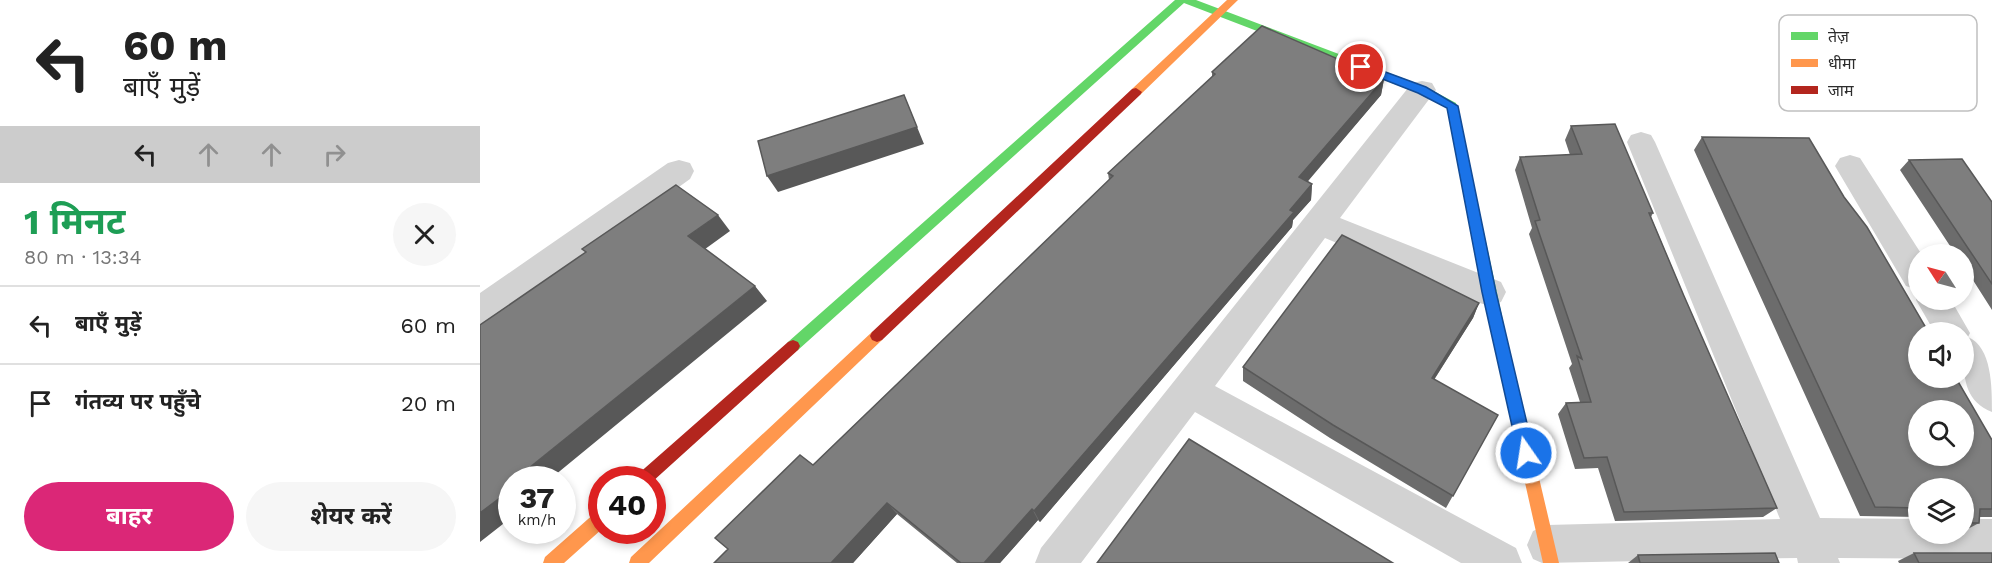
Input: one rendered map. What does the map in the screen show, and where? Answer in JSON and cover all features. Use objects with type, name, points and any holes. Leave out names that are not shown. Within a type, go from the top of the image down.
[{"type":"main road","points":[[660,466],[1181,0]]},
{"type":"main road","points":[[1186,0],[1422,90],[1452,106],[1489,292],[1549,554]]},
{"type":"main road","points":[[637,563],[1233,0]]},
{"type":"main road","points":[[551,563],[588,530]]},
{"type":"street","points":[[1056,563],[1422,90]]},
{"type":"street","points":[[1641,142],[1814,550]]},
{"type":"street","points":[[1850,166],[1908,261]]},
{"type":"street","points":[[480,311],[679,171]]},
{"type":"street","points":[[1318,222],[1489,292]]},
{"type":"street","points":[[1974,366],[1992,396]]},
{"type":"street","points":[[1189,390],[1501,563]]},
{"type":"street","points":[[1549,554],[1814,550],[1992,539]]},
{"type":"building","points":[[1262,26],[1384,79],[1299,177],[1312,184],[1290,210],[1294,212],[1034,511],[1032,509],[984,563],[961,563],[887,503],[831,563],[714,563],[728,549],[715,538],[800,455],[813,465],[1113,176],[1108,173],[1215,74],[1212,72]]},
{"type":"building","points":[[904,95],[917,127],[767,176],[758,141]]},
{"type":"building","points":[[1615,124],[1653,213],[1649,213],[1684,296],[1777,508],[1624,512],[1607,457],[1584,458],[1566,403],[1591,402],[1577,356],[1582,359],[1535,221],[1540,220],[1520,157],[1582,154],[1571,126]]},
{"type":"building","points":[[1702,137],[1809,138],[1844,197],[1867,227],[1908,297],[1908,310],[1916,310],[1923,322],[1908,322],[1908,388],[1962,388],[1969,400],[1908,400],[1908,466],[1974,466],[1974,409],[1992,440],[1992,509],[1980,509],[1979,523],[1974,523],[1974,478],[1908,478],[1908,508],[1875,507]]},
{"type":"building","points":[[1962,159],[1992,202],[1992,284],[1974,257],[1974,244],[1965,244],[1909,160]]},
{"type":"building","points":[[676,185],[718,215],[688,236],[755,286],[531,466],[498,466],[498,499],[480,513],[480,325],[586,252],[582,249]]},
{"type":"building","points":[[1342,235],[1479,303],[1432,378],[1498,415],[1453,496],[1333,425],[1243,367]]},
{"type":"building","points":[[1189,439],[1393,563],[1097,563]]},
{"type":"building","points":[[1775,553],[1779,563],[1640,563],[1638,555]]},
{"type":"building","points":[[1914,553],[1992,553],[1992,563],[1919,563]]},
{"type":"traffic: fast","points":[[793,346],[1181,0]]},
{"type":"traffic: fast","points":[[1187,0],[1422,90],[1452,106],[1506,367]]},
{"type":"traffic: slow","points":[[1136,92],[1233,0]]},
{"type":"traffic: slow","points":[[637,563],[877,336]]},
{"type":"traffic: slow","points":[[1506,367],[1551,563]]},
{"type":"traffic: slow","points":[[551,563],[588,530]]},
{"type":"traffic: jam","points":[[877,336],[1136,92]]},
{"type":"traffic: jam","points":[[659,466],[793,346]]},
{"type":"route","points":[[1361,67],[1422,90],[1452,106],[1489,292],[1526,453]]}]
